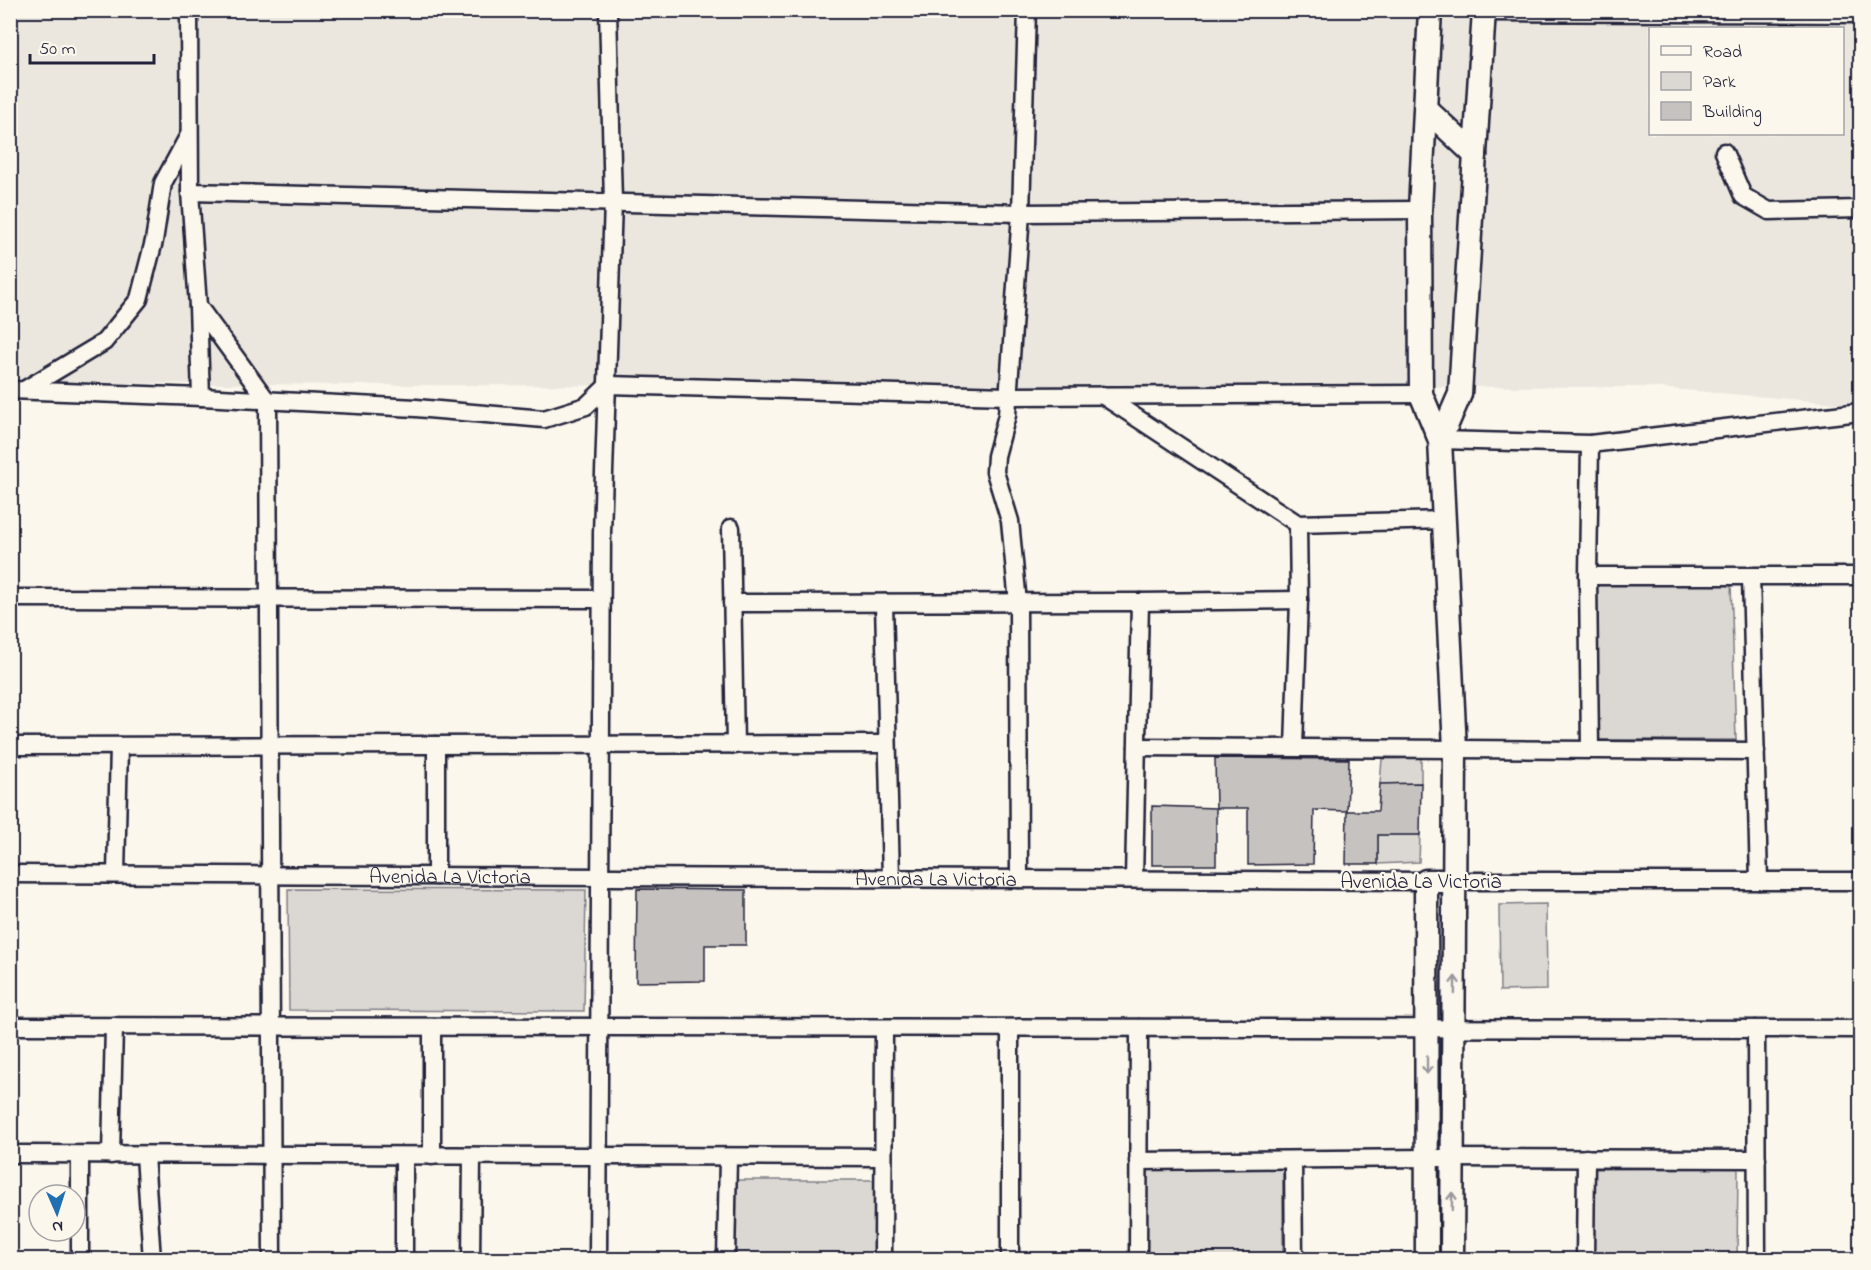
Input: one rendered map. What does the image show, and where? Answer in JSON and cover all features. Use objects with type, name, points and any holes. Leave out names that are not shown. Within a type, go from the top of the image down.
[{"type":"street","points":[[189,10],[190,192],[198,306],[201,397]]},
{"type":"street","points":[[598,1260],[602,533],[613,202],[608,10]]},
{"type":"street","points":[[1019,879],[1018,603],[1010,521],[995,472],[996,456],[1006,416],[1021,213],[1027,10]]},
{"type":"street","points":[[1430,10],[1420,210],[1421,394],[1440,440],[1455,749],[1452,1260]]},
{"type":"street","points":[[1440,440],[1460,394],[1484,11],[1860,14]]},
{"type":"street","points":[[1426,109],[1475,155]]},
{"type":"street","points":[[15,393],[104,342],[139,299],[154,240],[163,183],[189,133]]},
{"type":"street","points":[[1724,152],[1743,196],[1769,211],[1860,210]]},
{"type":"street","points":[[190,192],[1021,213],[1420,210]]},
{"type":"street","points":[[198,306],[268,402],[272,1260]]},
{"type":"street","points":[[15,393],[201,397],[416,408],[544,420],[586,406],[608,385],[1008,396],[1421,394]]},
{"type":"street","points":[[1102,395],[1298,524],[1444,520]]},
{"type":"street","points":[[1440,440],[1590,444],[1860,412]]},
{"type":"street","points":[[1590,444],[1588,576],[1590,749]]},
{"type":"street","points":[[1294,747],[1299,600],[1298,524]]},
{"type":"street","points":[[731,528],[735,745]]},
{"type":"street","points":[[1588,576],[1860,576]]},
{"type":"street","points":[[1752,576],[1760,881]]},
{"type":"street","points":[[10,598],[602,599]]},
{"type":"street","points":[[732,603],[1299,600]]},
{"type":"street","points":[[1134,879],[1140,602]]},
{"type":"street","points":[[884,603],[891,878]]},
{"type":"street","points":[[10,746],[887,744]]},
{"type":"street","points":[[436,745],[436,876]]},
{"type":"street","points":[[116,874],[119,746]]},
{"type":"street","points":[[1137,747],[1756,751]]},
{"type":"street","name":"Avenida La Victoria","points":[[10,874],[1860,881]]},
{"type":"street","points":[[1426,881],[1427,1260]]},
{"type":"street","points":[[10,1026],[1860,1029]]},
{"type":"street","points":[[111,1155],[114,1026]]},
{"type":"street","points":[[432,1027],[432,1156]]},
{"type":"street","points":[[883,1260],[884,1028]]},
{"type":"street","points":[[1010,1028],[1010,1260]]},
{"type":"street","points":[[1138,1260],[1139,1028]]},
{"type":"street","points":[[1756,1029],[1757,1260]]},
{"type":"street","points":[[10,1154],[883,1157]]},
{"type":"street","points":[[80,1155],[80,1260]]},
{"type":"street","points":[[145,1155],[152,1260]]},
{"type":"street","points":[[404,1156],[404,1260]]},
{"type":"street","points":[[471,1260],[472,1156]]},
{"type":"street","points":[[726,1260],[728,1157]]},
{"type":"street","points":[[1138,1161],[1427,1158],[1756,1159]]},
{"type":"street","points":[[1585,1260],[1586,1158]]},
{"type":"street","points":[[1293,1160],[1294,1260]]},
{"type":"shaded area","points":[[11,11],[1860,11],[1860,403],[1647,387],[349,385],[11,382]]},
{"type":"green space","points":[[1595,583],[1731,583],[1736,740],[1598,740]]},
{"type":"green space","points":[[1421,758],[1421,783],[1380,784],[1382,759]]},
{"type":"green space","points":[[1378,835],[1420,835],[1419,862],[1378,864]]},
{"type":"green space","points":[[288,889],[586,890],[584,1011],[289,1010]]},
{"type":"green space","points":[[1546,904],[1547,990],[1500,991],[1499,905]]},
{"type":"green space","points":[[1283,1168],[1283,1259],[1144,1260],[1145,1169]]},
{"type":"green space","points":[[1738,1168],[1737,1259],[1594,1259],[1595,1169]]},
{"type":"green space","points":[[735,1180],[875,1180],[875,1259],[733,1260]]},
{"type":"building","points":[[1215,758],[1349,759],[1347,811],[1314,810],[1313,864],[1248,865],[1248,808],[1216,808]]},
{"type":"building","points":[[1421,783],[1420,835],[1378,835],[1378,864],[1346,864],[1347,811],[1378,811],[1380,784]]},
{"type":"building","points":[[1152,806],[1216,808],[1216,865],[1152,865]]},
{"type":"building","points":[[637,889],[746,890],[746,945],[705,945],[705,981],[636,982]]}]
